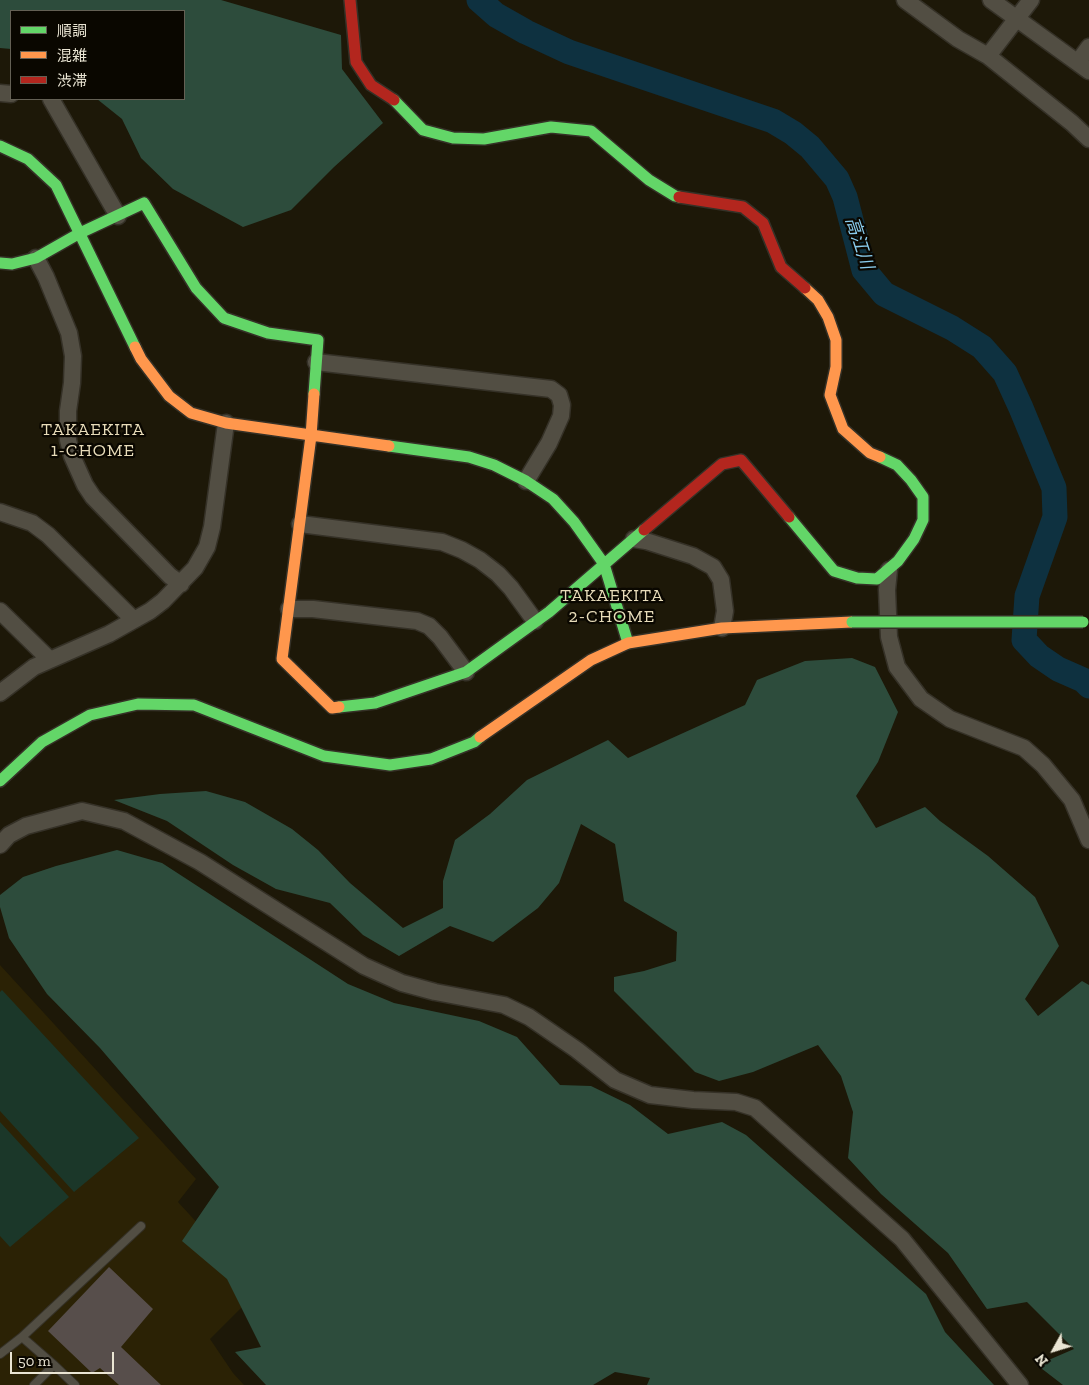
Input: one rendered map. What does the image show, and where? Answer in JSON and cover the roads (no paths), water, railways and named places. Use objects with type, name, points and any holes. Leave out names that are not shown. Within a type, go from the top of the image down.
[{"type":"street","points":[[0,263],[12,264],[36,258],[80,233],[144,203],[196,288],[224,318],[268,333],[318,340],[311,436],[282,659],[332,708],[376,703],[466,672],[549,612],[722,464],[741,460],[834,571],[857,578],[877,579],[889,570],[914,539],[923,520],[923,497],[897,465],[870,453],[843,429],[830,395],[836,367],[836,340],[828,317],[818,300],[781,267],[763,223],[743,207],[675,196],[649,180],[591,131],[551,127],[484,140],[453,138],[423,130],[393,99],[371,85],[356,62],[350,0]]},
{"type":"street","points":[[905,0],[958,39],[988,56],[1072,123],[1089,139]]},
{"type":"street","points":[[991,0],[1084,66],[1089,47]]},
{"type":"street","points":[[988,56],[1031,0]]},
{"type":"street","points":[[52,100],[118,216]]},
{"type":"street","points":[[0,146],[28,159],[56,185],[141,359],[169,396],[191,414],[226,423],[311,436],[407,447],[469,457],[494,464],[526,481],[553,499],[574,522],[604,564],[628,643]]},
{"type":"street","points":[[36,258],[70,333],[73,356],[68,411],[68,440],[72,456],[85,485],[99,504],[170,576],[181,584]]},
{"type":"street","points":[[316,362],[551,389],[559,395],[562,405],[561,416],[550,442],[526,481]]},
{"type":"street","points":[[0,693],[34,667],[109,634],[134,620],[163,601],[195,568],[207,547],[212,528],[226,423]]},
{"type":"street","points":[[0,512],[32,523],[48,535],[134,620]]},
{"type":"street","points":[[300,524],[442,542],[462,550],[480,560],[498,574],[511,588],[535,621]]},
{"type":"street","points":[[634,539],[693,556],[713,567],[721,580],[725,611],[722,628]]},
{"type":"street","points":[[889,570],[887,590],[889,637],[897,667],[921,699],[950,719],[1024,748],[1043,765],[1072,800],[1089,840]]},
{"type":"street","points":[[289,609],[313,609],[417,621],[429,626],[440,637],[466,672]]},
{"type":"street","points":[[0,611],[50,660]]},
{"type":"street","points":[[0,781],[42,742],[90,715],[138,704],[194,705],[324,756],[390,765],[431,760],[474,742],[591,660],[628,643],[722,628],[852,622],[1086,622]]},
{"type":"street","points":[[0,845],[9,835],[26,826],[82,811],[124,821],[200,862],[364,966],[402,983],[435,992],[504,1005],[529,1018],[577,1050],[615,1080],[650,1095],[736,1102],[755,1108],[902,1239],[1020,1385]]},
{"type":"lane","points":[[0,1354],[22,1337],[141,1226]]},
{"type":"lane","points":[[22,1337],[75,1385]]},
{"type":"lane","points":[[34,1385],[54,1365]]},
{"type":"waterway","name":"高江川","points":[[479,0],[496,15],[526,32],[569,52],[773,121],[793,133],[810,147],[837,179],[845,197],[864,270],[884,294],[952,328],[982,347],[1005,373],[1054,488],[1055,517],[1027,596],[1024,640],[1039,656],[1058,669],[1083,680],[1089,686]]},
{"type":"district","name":"TAKAEKITA 1-CHOME","points":[[93,440]]},
{"type":"district","name":"TAKAEKITA 2-CHOME","points":[[612,606]]}]
